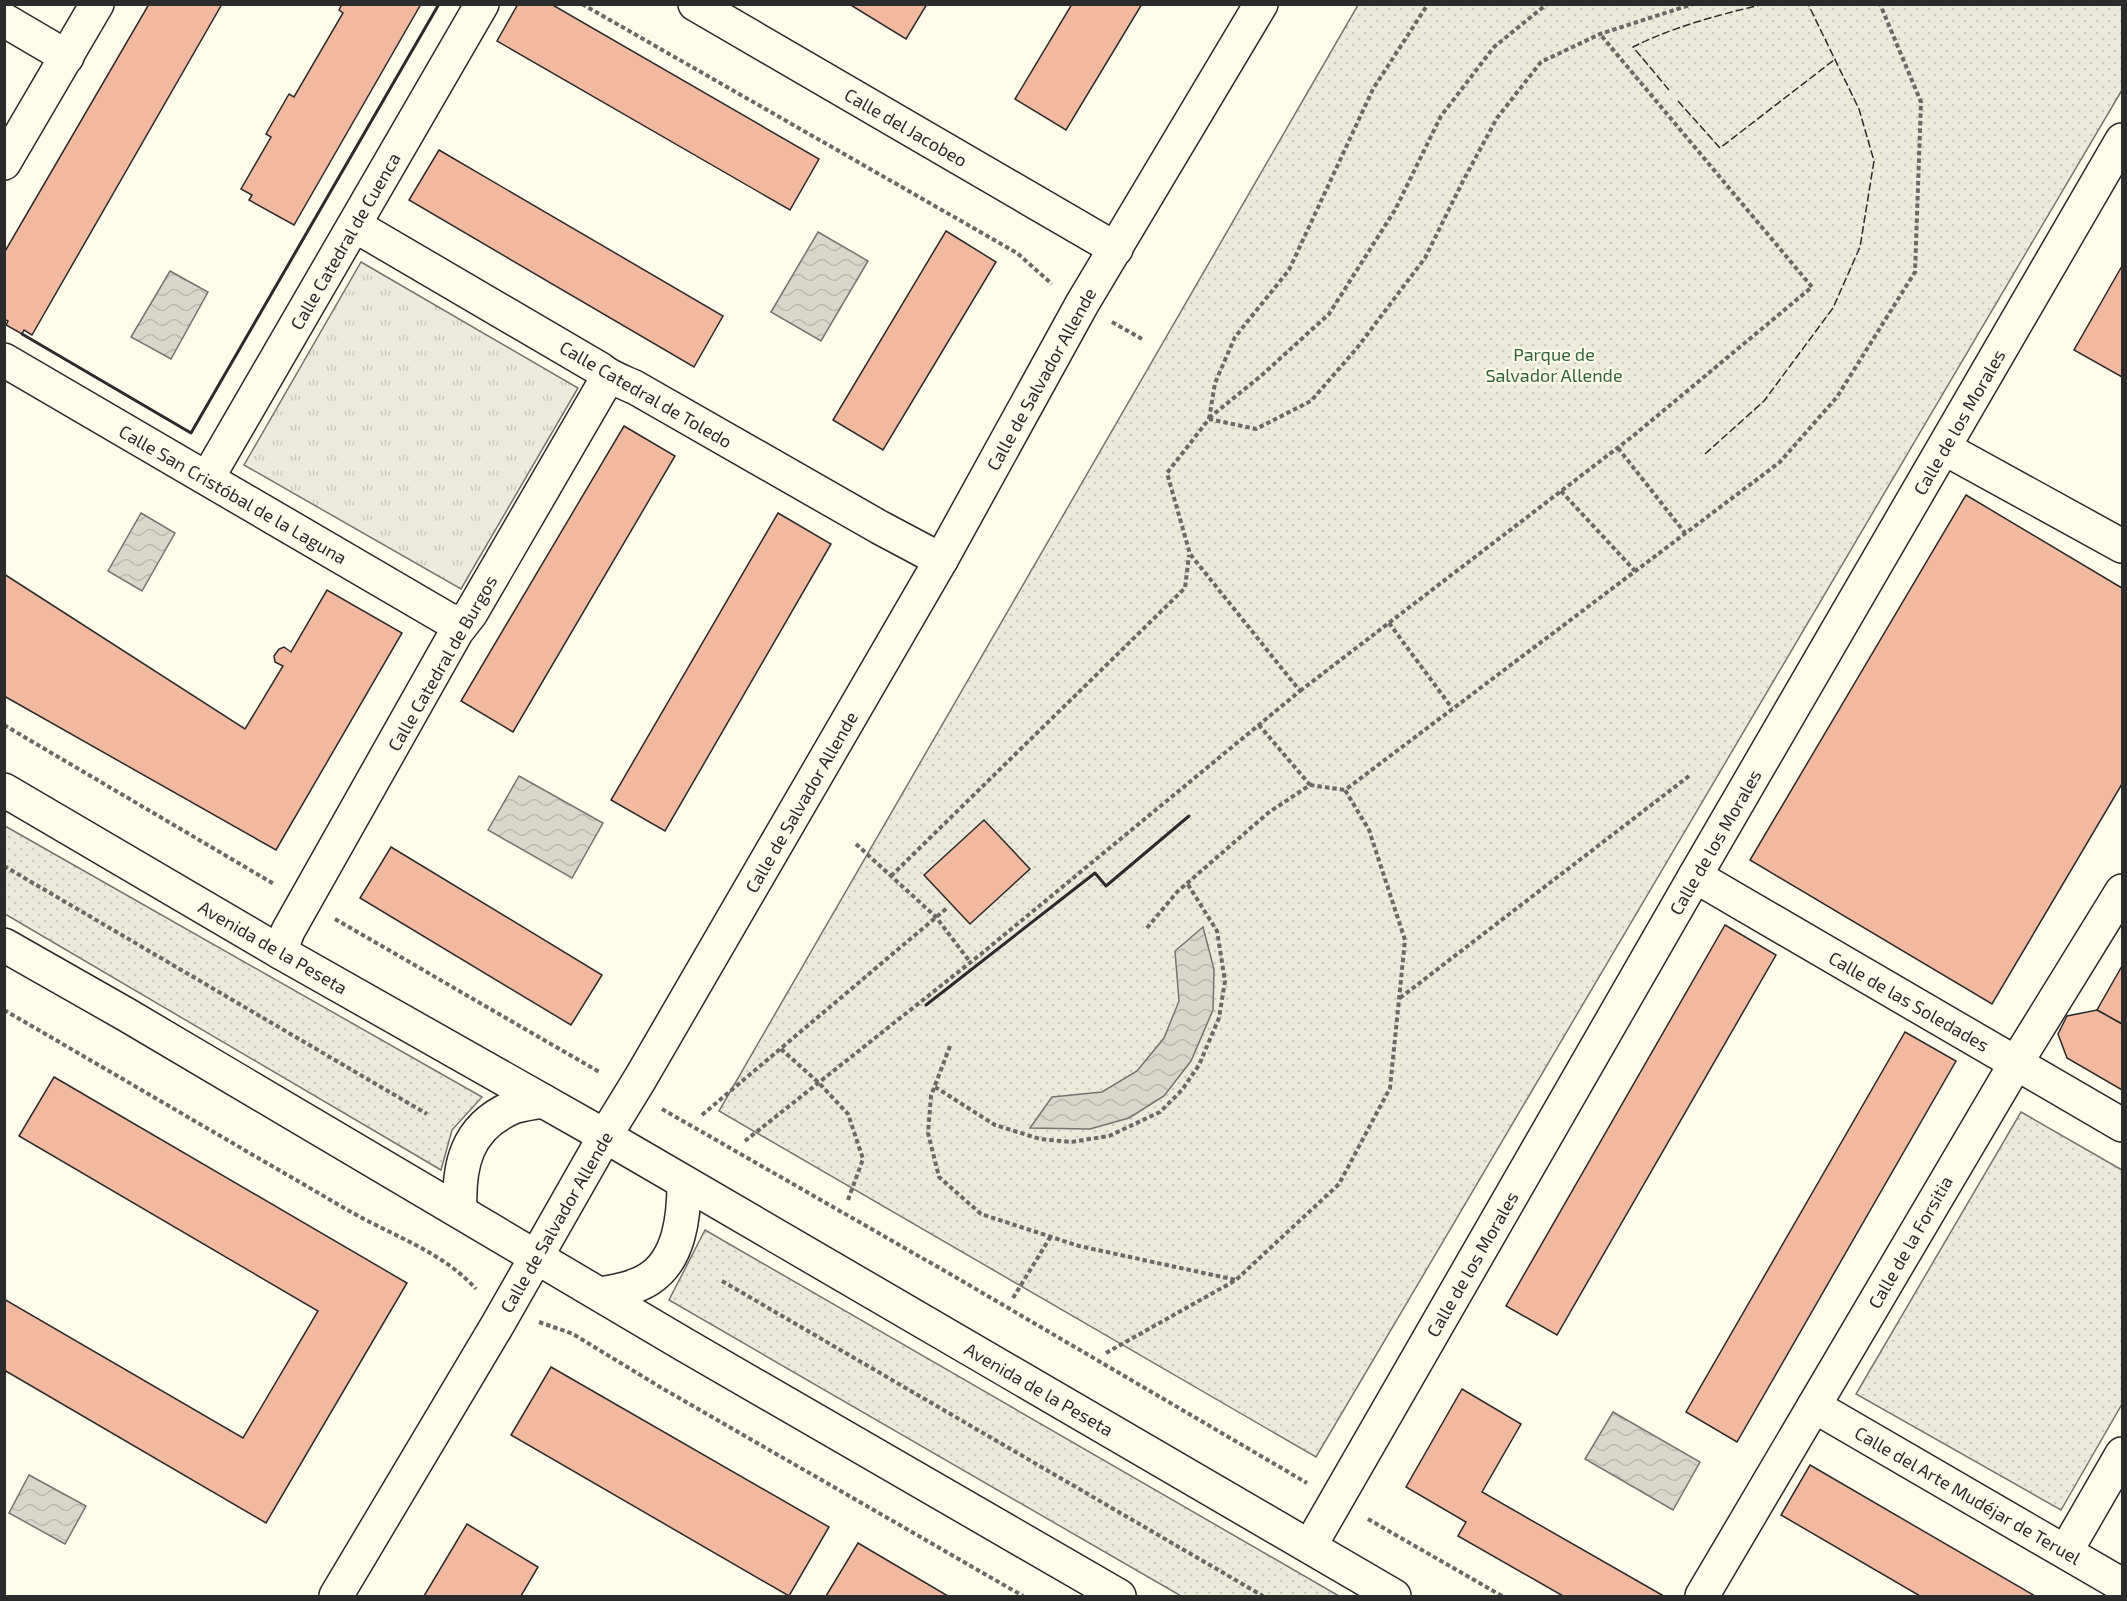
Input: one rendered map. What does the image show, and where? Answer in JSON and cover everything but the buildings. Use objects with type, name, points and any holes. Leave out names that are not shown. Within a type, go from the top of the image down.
[{"type":"street","points":[[4,163],[97,4]]},
{"type":"street","name":"Calle Catedral de Cuenca","points":[[208,477],[482,4]]},
{"type":"street","name":"Calle del Jacobeo","points":[[695,4],[1116,249]]},
{"type":"street","name":"Calle de Salvador Allende","points":[[336,1596],[498,1324],[941,560],[1082,304],[1261,4]]},
{"type":"street","points":[[4,20],[67,57]]},
{"type":"street","name":"Calle de los Morales","points":[[1310,1546],[2122,140]]},
{"type":"street","name":"Calle Catedral de Toledo","points":[[352,231],[366,232],[600,369],[608,377],[617,378],[636,388],[941,560]]},
{"type":"street","name":"Calle San Cristóbal de la Laguna","points":[[4,360],[180,464],[208,477],[215,484],[449,620],[464,621]]},
{"type":"street","name":"Calle Catedral de Burgos","points":[[280,952],[288,931],[464,621],[471,613],[608,377]]},
{"type":"street","points":[[1944,448],[2122,546]]},
{"type":"street","name":"Avenida de la Peseta","points":[[4,790],[280,952],[605,1136],[1394,1596]]},
{"type":"street","name":"Calle de las Soledades","points":[[1695,876],[2122,1125]]},
{"type":"street","name":"Calle de la Forsitia","points":[[1702,1596],[2016,1063],[2122,891]]},
{"type":"street","points":[[4,945],[685,1345],[1119,1596]]},
{"type":"street","points":[[460,1211],[459,1185],[462,1162],[474,1136],[488,1121],[513,1108],[543,1101]]},
{"type":"street","points":[[600,1294],[626,1289],[649,1279],[668,1261],[684,1209],[684,1183]]},
{"type":"street","name":"Calle del Arte Mudéjar de Teruel","points":[[1814,1406],[2122,1585]]},
{"type":"street","points":[[2066,1551],[2122,1455]]},
{"type":"path","points":[[582,4],[1017,253],[1055,287]]},
{"type":"path","points":[[1209,419],[1215,383],[1236,337],[1289,270],[1373,89],[1428,4]]},
{"type":"path","points":[[1300,691],[1190,554],[1167,473],[1209,419],[1329,314],[1395,210],[1441,116],[1494,48],[1547,4]]},
{"type":"path","points":[[1209,419],[1256,429],[1311,401],[1357,348],[1425,258],[1497,117],[1541,62],[1600,34],[1693,4]]},
{"type":"path","points":[[1258,725],[1310,785],[1345,790],[1780,462],[1837,397],[1915,272],[1921,102],[1880,4]]},
{"type":"path","points":[[746,1141],[970,962],[1300,691],[1618,448],[1812,287],[1600,34]]},
{"type":"path","points":[[1115,323],[1142,339]]},
{"type":"path","points":[[1618,448],[1685,533]]},
{"type":"path","points":[[1561,491],[1635,571]]},
{"type":"path","points":[[891,876],[1185,588],[1190,554]]},
{"type":"path","points":[[1389,623],[1452,708]]},
{"type":"path","points":[[4,726],[281,888]]},
{"type":"path","points":[[1399,999],[1689,776]]},
{"type":"path","points":[[1147,928],[1186,883],[1268,813],[1310,785]]},
{"type":"path","points":[[1106,1353],[1236,1280],[1340,1184],[1390,1088],[1405,940],[1369,830],[1345,790]]},
{"type":"path","points":[[856,844],[936,917],[970,962]]},
{"type":"path","points":[[4,866],[428,1114]]},
{"type":"path","points":[[935,1087],[995,1125],[1040,1139],[1071,1142],[1109,1136],[1160,1112],[1182,1090],[1199,1065],[1219,1018],[1225,981],[1217,931],[1186,883]]},
{"type":"path","points":[[702,1116],[947,908]]},
{"type":"path","points":[[327,914],[598,1072]]},
{"type":"path","points":[[4,1010],[366,1221],[444,1260],[464,1275],[478,1291]]},
{"type":"path","points":[[950,1046],[932,1096],[928,1133],[939,1177],[981,1214],[1079,1246],[1236,1280]]},
{"type":"path","points":[[781,1049],[819,1083],[848,1114],[863,1160],[848,1200]]},
{"type":"path","points":[[666,1112],[957,1278],[1313,1487]]},
{"type":"path","points":[[1013,1298],[1051,1236]]},
{"type":"path","points":[[722,1281],[1263,1596]]},
{"type":"path","points":[[541,1323],[573,1334],[660,1387],[1023,1596]]},
{"type":"path","points":[[1364,1517],[1502,1596]]},
{"type":"green space","name":"Parque de Salvador Allende","points":[[1358,5],[2122,5],[2122,90],[1316,1457],[719,1111]]},
{"type":"green space","points":[[361,262],[578,388],[461,589],[244,465]]},
{"type":"green space","points":[[5,826],[482,1097],[452,1130],[441,1170],[5,914]]},
{"type":"green space","points":[[2021,1112],[2122,1170],[2122,1404],[2061,1510],[1856,1394]]},
{"type":"green space","points":[[705,1230],[1339,1596],[1181,1596],[669,1300]]},
{"type":"water","points":[[818,232],[868,261],[821,341],[771,312]]},
{"type":"water","points":[[170,271],[208,292],[171,359],[131,337]]},
{"type":"water","points":[[141,513],[175,533],[142,591],[108,571]]},
{"type":"water","points":[[519,776],[603,823],[572,878],[488,830]]},
{"type":"water","points":[[1203,927],[1214,969],[1213,1010],[1191,1061],[1164,1096],[1129,1118],[1090,1129],[1030,1128],[1052,1097],[1102,1092],[1137,1071],[1164,1038],[1179,1001],[1175,951]]},
{"type":"water","points":[[1613,1412],[1700,1462],[1673,1510],[1585,1459]]},
{"type":"water","points":[[29,1475],[86,1506],[65,1544],[9,1513]]},
{"type":"fence","points":[[1669,90],[1633,47],[1681,27],[1764,4]]},
{"type":"fence","points":[[1705,454],[1764,401],[1833,308],[1860,247],[1874,161],[1859,109],[1808,4]]},
{"type":"fence","points":[[1678,101],[1720,148],[1834,60]]},
{"type":"wall","points":[[22,334],[191,433],[439,4]]},
{"type":"wall","points":[[926,1005],[1095,873],[1106,886],[1189,816]]}]
